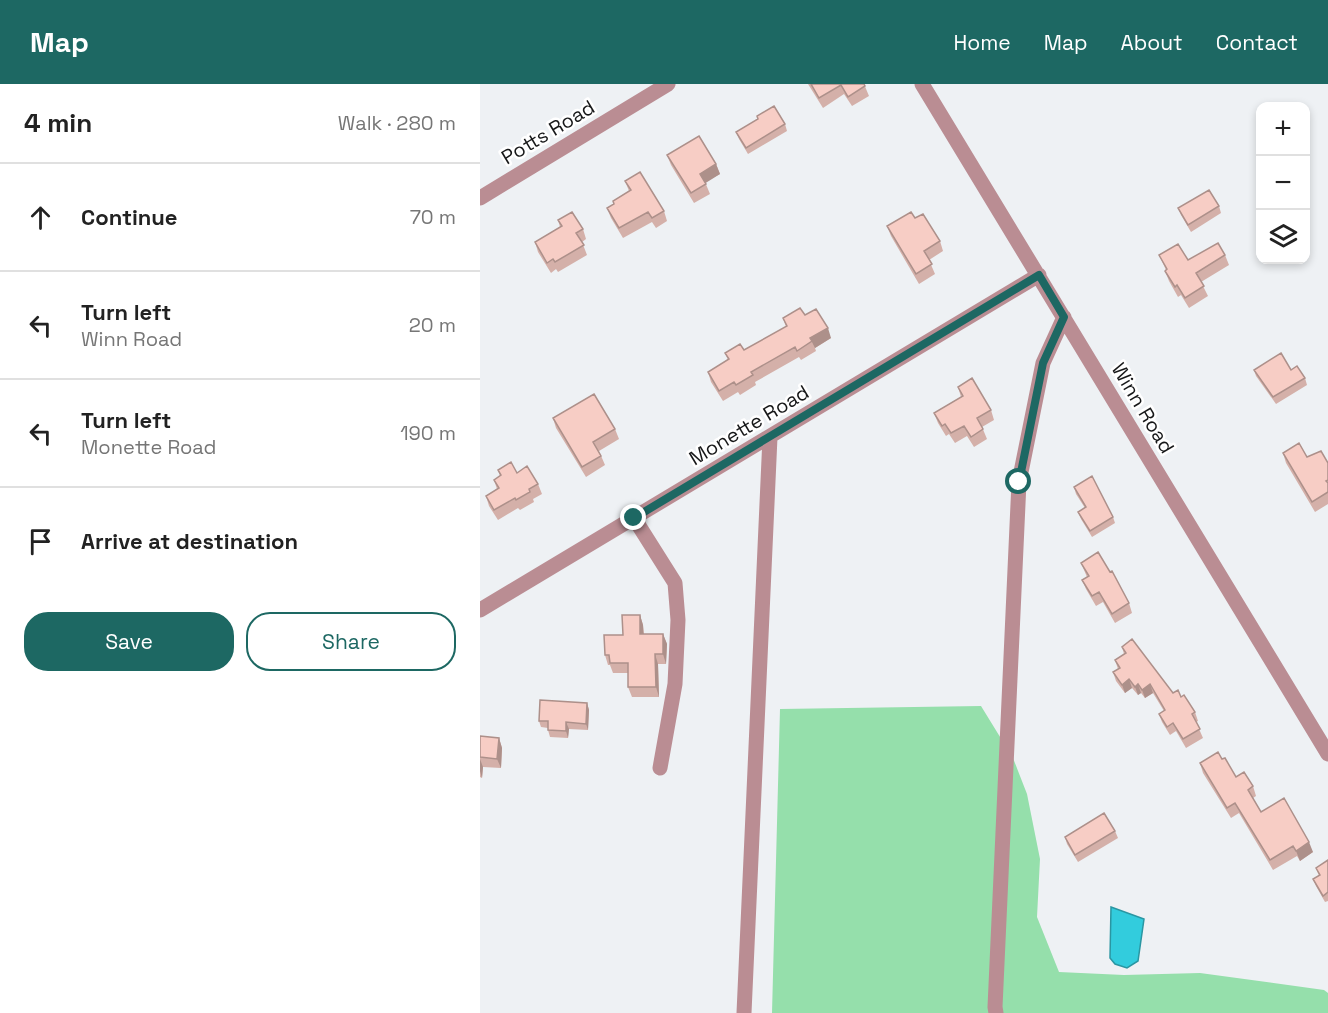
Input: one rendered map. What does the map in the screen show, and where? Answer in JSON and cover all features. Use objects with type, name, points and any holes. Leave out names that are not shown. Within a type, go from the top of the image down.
[{"type":"street","name":"Potts Road","points":[[480,198],[668,84]]},
{"type":"street","name":"Winn Road","points":[[922,84],[1328,754]]},
{"type":"street","name":"Monette Road","points":[[480,610],[1039,275]]},
{"type":"street","points":[[994,1011],[1019,482],[1043,363],[1064,317]]},
{"type":"street","points":[[744,1013],[770,437]]},
{"type":"street","points":[[634,518],[675,583],[678,620],[675,684],[660,768]]},
{"type":"green space","points":[[981,706],[1013,758],[1027,794],[1040,859],[1037,917],[1059,972],[1124,975],[1200,973],[1324,990],[1328,993],[1328,1013],[772,1013],[780,709]]},
{"type":"water","points":[[1111,907],[1144,919],[1138,961],[1127,968],[1115,964],[1110,958]]},
{"type":"building","points":[[811,84],[864,84],[865,86],[848,97],[841,85],[819,98]]},
{"type":"building","points":[[774,106],[785,124],[746,148],[736,132]]},
{"type":"building","points":[[699,136],[716,164],[700,174],[706,184],[691,193],[667,155]]},
{"type":"building","points":[[640,172],[664,211],[652,218],[648,212],[619,228],[607,208],[614,204],[613,201],[631,190],[625,181]]},
{"type":"building","points":[[1209,190],[1219,206],[1188,225],[1178,208]]},
{"type":"building","points":[[572,212],[583,229],[576,233],[584,245],[555,262],[553,259],[547,263],[535,242],[562,226],[558,220]]},
{"type":"building","points":[[911,212],[915,218],[923,214],[940,241],[924,251],[932,264],[916,274],[887,226]]},
{"type":"building","points":[[1218,243],[1225,255],[1196,273],[1204,286],[1185,298],[1165,271],[1167,269],[1159,255],[1178,244],[1188,260]]},
{"type":"building","points":[[800,308],[805,315],[816,309],[828,328],[810,338],[812,341],[797,351],[795,347],[751,372],[753,375],[736,385],[734,382],[719,391],[708,372],[729,359],[725,353],[740,344],[744,350],[787,326],[783,318]]},
{"type":"building","points":[[1281,353],[1291,370],[1297,366],[1305,378],[1273,397],[1254,370]]},
{"type":"building","points":[[972,378],[991,410],[977,418],[983,429],[971,437],[964,426],[951,433],[945,424],[942,426],[934,413],[963,396],[958,387]]},
{"type":"building","points":[[594,394],[615,429],[593,442],[601,456],[582,467],[553,418]]},
{"type":"building","points":[[1299,443],[1307,457],[1321,451],[1328,463],[1328,480],[1326,481],[1328,492],[1312,502],[1283,453]]},
{"type":"building","points":[[511,462],[517,473],[527,466],[538,484],[529,489],[530,492],[494,510],[486,496],[499,488],[494,480],[501,475],[498,470]]},
{"type":"building","points":[[1092,476],[1113,517],[1090,531],[1078,512],[1086,507],[1074,487]]},
{"type":"building","points":[[1098,552],[1110,572],[1112,571],[1129,603],[1112,614],[1099,592],[1092,596],[1082,580],[1089,576],[1081,563]]},
{"type":"building","points":[[622,615],[640,615],[640,634],[663,634],[663,654],[655,654],[656,687],[628,687],[628,663],[610,663],[609,655],[605,655],[604,635],[623,635]]},
{"type":"building","points":[[1132,639],[1173,693],[1178,690],[1181,697],[1184,695],[1195,712],[1192,714],[1200,729],[1183,739],[1173,723],[1167,727],[1159,714],[1165,710],[1150,684],[1142,690],[1138,684],[1135,687],[1129,679],[1122,685],[1113,672],[1120,668],[1115,660],[1126,653],[1122,647]]},
{"type":"building","points":[[540,700],[587,703],[586,724],[566,722],[566,731],[548,730],[548,721],[539,721]]},
{"type":"building","points":[[480,736],[499,738],[497,759],[480,757]]},
{"type":"building","points":[[1218,752],[1222,759],[1225,758],[1236,777],[1244,772],[1253,786],[1248,790],[1261,812],[1284,798],[1309,842],[1296,851],[1293,846],[1270,860],[1235,803],[1227,808],[1200,763]]},
{"type":"building","points":[[1104,813],[1115,831],[1075,855],[1065,837]]},
{"type":"building","points":[[1328,860],[1328,892],[1323,896],[1313,879],[1320,875],[1316,868]]},
{"type":"route","points":[[634,518],[1039,275],[1064,317],[1043,363],[1019,482]]}]
